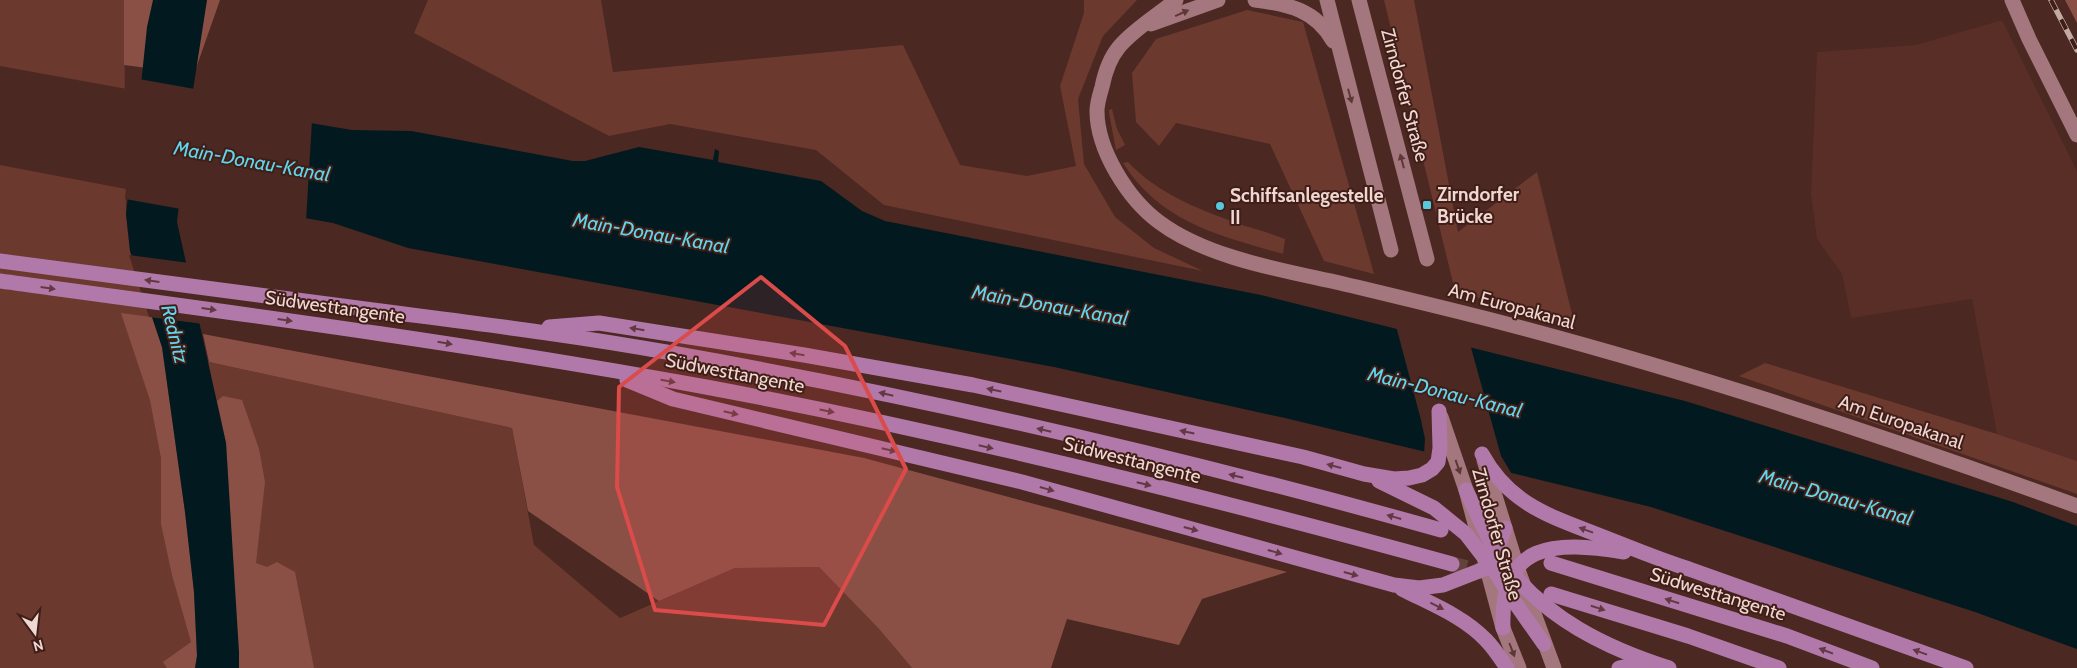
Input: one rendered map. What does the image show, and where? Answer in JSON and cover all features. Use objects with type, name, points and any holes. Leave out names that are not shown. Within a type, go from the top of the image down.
[{"type":"highway","name":"Südwesttangente","points":[[0,261],[517,329],[672,352],[871,391],[1111,445],[1350,505],[1441,530]]},
{"type":"highway","name":"Südwesttangente","points":[[0,281],[426,340],[717,389],[877,422],[1134,481],[1340,532],[1452,564]]},
{"type":"highway","points":[[517,329],[599,323],[804,355],[973,385],[1303,457],[1364,474],[1394,479],[1422,475],[1432,469],[1438,462],[1440,448],[1439,411]]},
{"type":"highway","points":[[602,369],[674,399],[1022,482],[1394,585],[1419,588],[1444,585],[1489,560],[1505,528]]},
{"type":"highway","points":[[1482,454],[1491,470],[1501,482],[1511,492],[1538,511],[1651,557],[1966,668]]},
{"type":"highway","points":[[1364,474],[1414,496],[1446,516],[1466,534],[1489,560],[1505,599],[1544,644]]},
{"type":"highway","points":[[1503,628],[1505,599],[1515,570],[1525,559],[1548,549],[1561,546],[1595,547],[1651,557]]},
{"type":"highway","points":[[1489,560],[1515,570]]},
{"type":"highway","name":"Südwesttangente","points":[[1551,563],[1787,636],[1872,668]]},
{"type":"highway","points":[[1394,585],[1440,607],[1470,626],[1486,640],[1508,668]]},
{"type":"highway","points":[[1524,586],[1539,602],[1593,637],[1663,666]]},
{"type":"highway","points":[[1551,594],[1688,636],[1779,668]]},
{"type":"highway","points":[[1619,668],[1637,664],[1663,666]]},
{"type":"main road","name":"Am Europakanal","points":[[1176,0],[1130,36],[1118,48],[1109,61],[1097,111],[1102,140],[1110,163],[1132,196],[1159,222],[1192,241],[1271,268],[1504,323],[1694,376],[1860,429],[2077,506]]},
{"type":"main road","name":"Am Europakanal","points":[[1145,25],[1174,17],[1218,0]]},
{"type":"main road","points":[[1255,0],[1285,4],[1307,14],[1327,30],[1338,48]]},
{"type":"main road","points":[[1327,0],[1391,250]]},
{"type":"main road","name":"Zirndorfer Straße","points":[[1359,0],[1427,258]]},
{"type":"main road","points":[[2012,0],[2029,39],[2077,135]]},
{"type":"main road","name":"Zirndorfer Straße","points":[[1439,411],[1489,560]]},
{"type":"main road","name":"Zirndorfer Straße","points":[[1482,454],[1505,528],[1515,570],[1524,586],[1554,668]]},
{"type":"main road","name":"Zirndorfer Straße","points":[[1503,628],[1519,668]]},
{"type":"highlighted area","points":[[761,277],[845,346],[906,469],[824,625],[655,610],[617,487],[619,387]]},
{"type":"shaded area","points":[[0,0],[124,0],[126,214],[130,251],[162,347],[209,362],[512,428],[534,545],[620,618],[735,568],[819,567],[879,629],[912,668],[0,668]]},
{"type":"shaded area","points":[[124,0],[220,0],[194,74],[124,65]]},
{"type":"shaded area","points":[[428,0],[601,0],[613,72],[903,45],[960,165],[1027,176],[1076,166],[1060,86],[1084,13],[1084,0],[1137,0],[1103,36],[1078,99],[1084,164],[1115,217],[1154,248],[1203,271],[884,205],[816,150],[670,124],[609,136],[414,33]]},
{"type":"shaded area","points":[[1384,0],[1414,0],[1458,232],[1537,172],[1575,326],[1455,291]]},
{"type":"shaded area","points":[[2065,0],[2077,0],[2077,23]]},
{"type":"shaded area","points":[[1247,10],[1303,22],[1374,274],[1324,261],[1270,144],[1176,123],[1159,146],[1136,122],[1132,73],[1156,39]]},
{"type":"shaded area","points":[[2002,20],[2077,171],[2077,461],[1997,434],[1972,299],[1851,318],[1842,274],[1817,239],[1811,194],[1817,52],[1916,45]]},
{"type":"shaded area","points":[[1112,109],[1117,129],[1125,145],[1116,150],[1109,113],[1109,110]]},
{"type":"shaded area","points":[[1128,162],[1153,184],[1182,201],[1245,226],[1285,239],[1283,254],[1214,233],[1173,213],[1155,200],[1138,183],[1123,163]]},
{"type":"shaded area","points":[[121,313],[152,317],[162,347],[194,592],[197,656],[195,668],[167,668],[163,662],[191,642],[172,575],[161,524],[161,458],[150,400]]},
{"type":"shaded area","points":[[203,334],[864,458],[1287,572],[1202,599],[1179,645],[1067,619],[1051,668],[912,668],[879,629],[819,567],[735,568],[659,601],[528,511],[512,428],[209,362]]},
{"type":"shaded area","points":[[1765,363],[1997,434],[2077,461],[2077,494],[1739,376]]},
{"type":"shaded area","points":[[223,396],[242,400],[259,449],[265,482],[256,563],[267,567],[277,562],[295,572],[314,668],[239,668],[226,443],[217,401]]},
{"type":"water","points":[[153,0],[207,0],[191,103],[352,130],[411,131],[573,161],[585,161],[639,147],[713,160],[715,149],[719,151],[718,162],[821,181],[862,211],[885,221],[1261,295],[1685,401],[2013,502],[2077,526],[2077,649],[1975,612],[1651,507],[1285,418],[1054,367],[408,248],[333,223],[180,196],[177,222],[226,443],[239,652],[239,668],[195,668],[197,656],[194,592],[185,512],[162,347],[130,251],[126,214],[129,187],[0,69],[140,94],[147,27]]},
{"type":"pier","points":[[0,66],[138,91],[139,79],[195,89],[194,102],[312,121],[306,221],[182,199],[181,209],[125,199],[126,189],[0,165]]},
{"type":"pier","points":[[129,255],[189,263],[203,324],[149,317]]},
{"type":"pier","points":[[1396,326],[1470,344],[1501,456],[1513,476],[1424,454],[1425,439],[1421,420]]},
{"type":"tunnel","points":[[1452,564],[1486,573]]},
{"type":"railway","points":[[2051,0],[2077,50]]},
{"type":"place","name":"Zirndorfer Brücke","points":[[1427,205]]},
{"type":"place","name":"Schiffsanlegestelle II","points":[[1220,206]]},
{"type":"water label","name":"Main-Donau-Kanal","points":[[252,161]]},
{"type":"water label","name":"Main-Donau-Kanal","points":[[651,233]]},
{"type":"water label","name":"Main-Donau-Kanal","points":[[1050,305]]},
{"type":"water label","name":"Rednitz","points":[[175,334]]},
{"type":"water label","name":"Main-Donau-Kanal","points":[[1445,392]]},
{"type":"water label","name":"Main-Donau-Kanal","points":[[1836,497]]}]
